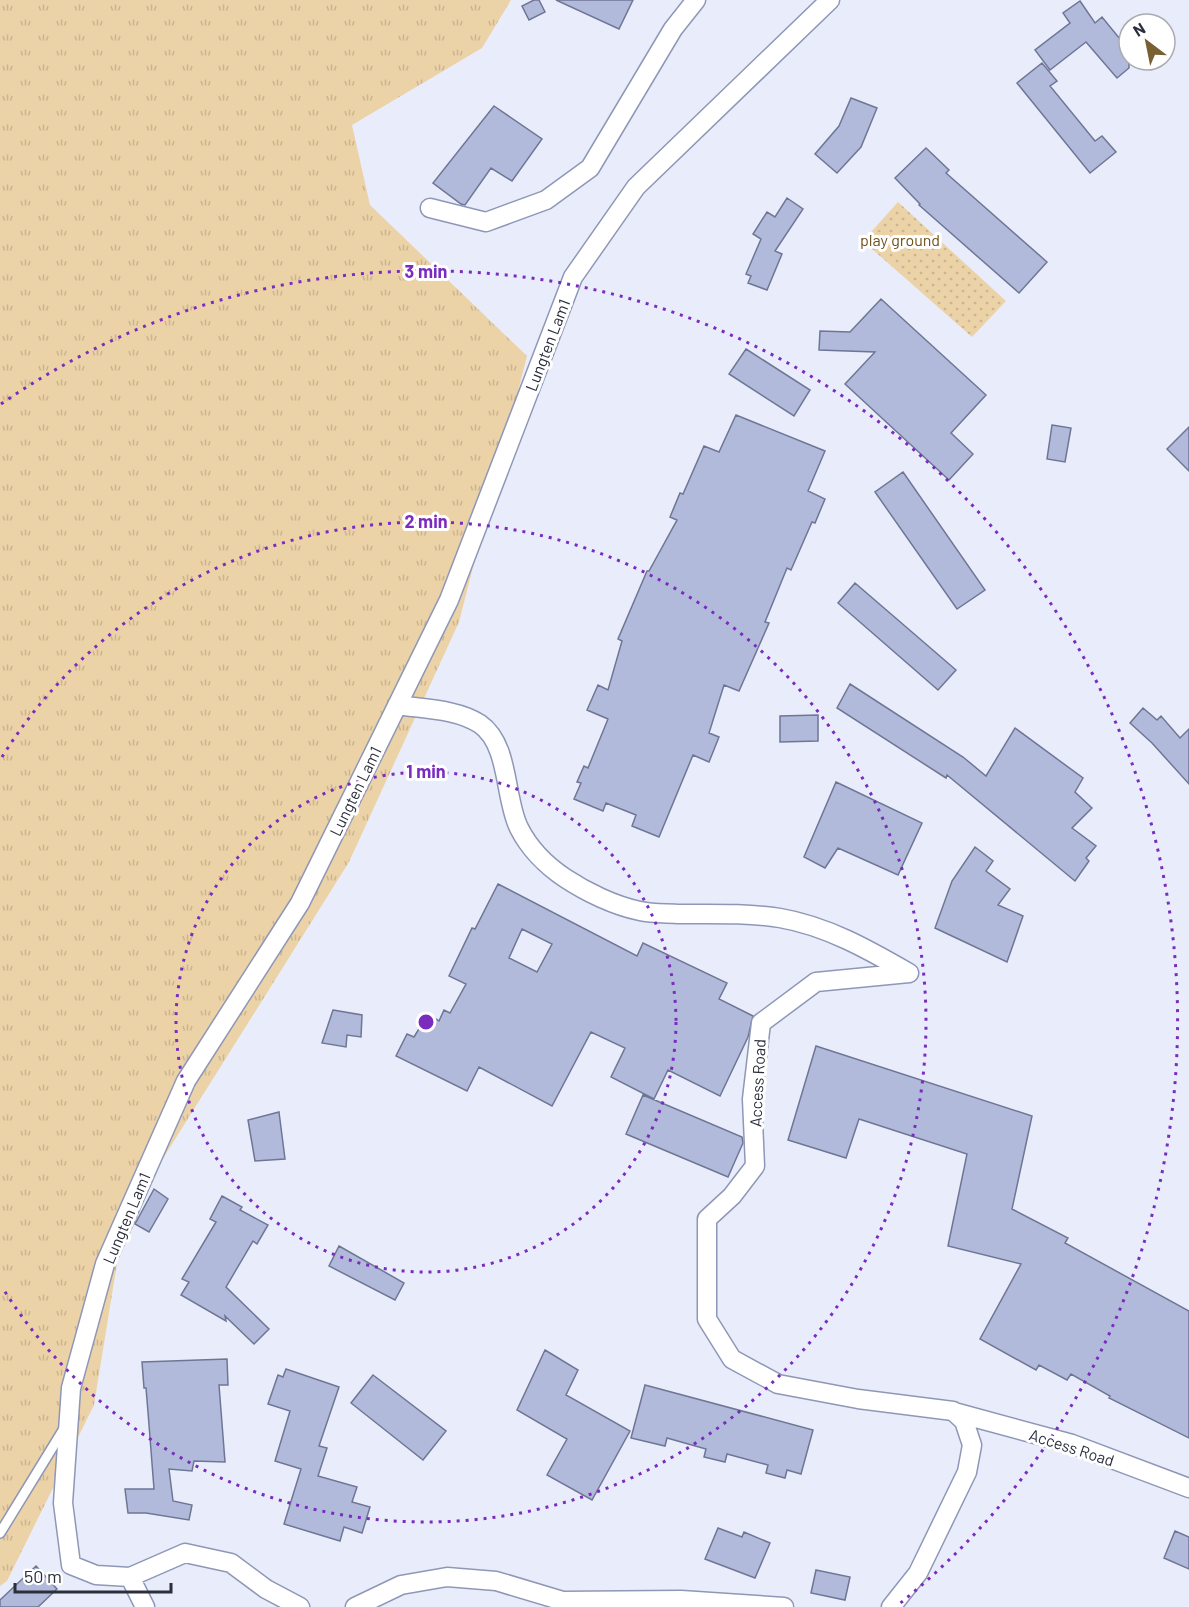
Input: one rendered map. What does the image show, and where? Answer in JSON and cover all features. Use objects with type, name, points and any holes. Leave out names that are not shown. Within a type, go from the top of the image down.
[{"type":"street","points":[[430,208],[486,222],[546,200],[590,168],[673,28],[696,0]]},
{"type":"street","name":"Lungten Lam1","points":[[130,1576],[96,1575],[71,1565],[63,1503],[71,1388],[105,1264],[186,1081],[300,903],[449,600],[573,277],[636,187],[830,0]]},
{"type":"street","name":"Access Road","points":[[397,705],[455,713],[479,723],[489,731],[498,744],[519,828],[533,849],[550,867],[587,891],[640,911],[782,918],[828,931],[871,951],[909,974],[816,982],[761,1023],[753,1099],[755,1166],[732,1196],[708,1220],[706,1319],[732,1359],[778,1384],[858,1399],[953,1411],[1072,1444],[1189,1488]]},
{"type":"street","points":[[891,1607],[918,1573],[967,1472],[972,1445],[964,1421],[953,1411]]},
{"type":"street","points":[[145,1607],[130,1576],[185,1553],[231,1563],[266,1589],[300,1607]]},
{"type":"street","points":[[355,1607],[400,1585],[447,1576],[496,1581],[563,1601],[681,1600],[784,1607]]},
{"type":"lane","points":[[0,1533],[69,1420]]},
{"type":"green space","points":[[0,0],[511,0],[482,48],[352,125],[370,205],[527,356],[459,622],[349,862],[157,1168],[119,1251],[94,1405],[7,1581],[0,1586]]},
{"type":"green space","name":"play ground","points":[[898,202],[1006,301],[972,337],[863,241]]},
{"type":"building","points":[[539,0],[545,12],[529,20],[522,6]]},
{"type":"building","points":[[556,0],[633,0],[619,29]]},
{"type":"building","points":[[1080,1],[1095,23],[1102,17],[1117,35],[1117,72],[1124,72],[1117,78],[1086,42],[1050,70],[1035,50],[1070,23],[1063,13]]},
{"type":"building","points":[[1042,63],[1057,81],[1050,86],[1095,141],[1102,136],[1116,152],[1090,173],[1017,83]]},
{"type":"building","points":[[851,98],[877,108],[861,147],[837,173],[815,154],[839,126]]},
{"type":"building","points":[[494,106],[542,139],[512,181],[491,168],[465,205],[461,204],[433,183]]},
{"type":"building","points":[[926,148],[949,170],[946,173],[1047,262],[1019,293],[919,205],[895,178]]},
{"type":"building","points":[[787,198],[803,209],[775,251],[782,254],[767,290],[748,283],[751,276],[746,274],[761,239],[753,234],[767,212],[775,217]]},
{"type":"building","points":[[881,299],[986,395],[951,433],[973,454],[949,480],[845,384],[875,352],[819,350],[820,331],[850,332]]},
{"type":"building","points":[[746,349],[810,390],[794,416],[729,374]]},
{"type":"building","points":[[736,415],[825,451],[808,491],[825,499],[791,570],[787,568],[765,622],[769,623],[739,691],[724,685],[709,733],[719,737],[709,762],[693,755],[659,837],[632,826],[636,815],[606,803],[603,811],[574,799],[581,783],[577,782],[584,766],[588,768],[608,719],[587,710],[598,685],[608,690],[622,641],[618,639],[647,571],[677,520],[670,517],[680,493],[683,494],[704,446],[719,452]]},
{"type":"building","points":[[1052,425],[1071,428],[1065,462],[1047,459]]},
{"type":"building","points":[[1189,427],[1189,471],[1167,449]]},
{"type":"building","points":[[903,472],[985,590],[957,609],[875,492]]},
{"type":"building","points":[[855,583],[956,670],[938,690],[838,603]]},
{"type":"building","points":[[850,684],[963,757],[986,776],[1015,728],[1083,778],[1075,792],[1092,808],[1072,828],[1096,846],[1086,858],[1089,861],[1075,881],[947,775],[946,778],[837,708]]},
{"type":"building","points":[[1143,708],[1157,720],[1161,716],[1180,738],[1189,729],[1189,784],[1152,743],[1130,723]]},
{"type":"building","points":[[818,715],[818,741],[780,742],[780,716]]},
{"type":"building","points":[[836,782],[922,823],[898,875],[838,848],[825,868],[804,857]]},
{"type":"building","points":[[975,847],[993,861],[986,871],[1010,889],[998,905],[1023,916],[1007,962],[935,928],[952,881]]},
{"type":"building","points":[[498,884],[637,956],[643,943],[727,983],[719,999],[753,1016],[748,1037],[720,1096],[668,1070],[654,1099],[611,1077],[625,1048],[591,1032],[552,1106],[479,1067],[467,1091],[396,1056],[407,1034],[414,1037],[428,1014],[439,1021],[444,1010],[450,1013],[466,984],[449,976],[472,928],[475,929]],"holes":[[[522,929],[552,944],[537,972],[509,958]]]},
{"type":"building","points":[[333,1010],[362,1015],[361,1037],[347,1035],[346,1047],[322,1043]]},
{"type":"building","points":[[816,1046],[1032,1116],[1012,1209],[1068,1238],[1065,1243],[1189,1311],[1189,1438],[1109,1398],[1110,1396],[1071,1374],[1067,1380],[1039,1365],[1036,1370],[980,1339],[1021,1264],[948,1246],[967,1154],[859,1119],[846,1158],[788,1140]]},
{"type":"building","points":[[643,1095],[742,1137],[743,1143],[728,1177],[626,1134]]},
{"type":"building","points":[[279,1112],[285,1159],[255,1161],[248,1120]]},
{"type":"building","points":[[154,1189],[168,1199],[149,1232],[135,1224]]},
{"type":"building","points":[[222,1196],[242,1207],[240,1210],[268,1225],[257,1244],[253,1241],[226,1287],[269,1329],[254,1344],[225,1316],[226,1321],[181,1295],[189,1282],[182,1279],[216,1222],[210,1219]]},
{"type":"building","points":[[339,1246],[404,1283],[395,1300],[329,1266]]},
{"type":"building","points":[[545,1350],[578,1370],[566,1395],[630,1431],[592,1500],[547,1475],[567,1439],[517,1410]]},
{"type":"building","points":[[227,1359],[228,1385],[219,1385],[225,1462],[194,1461],[192,1471],[169,1469],[173,1501],[192,1505],[189,1520],[146,1513],[128,1513],[125,1489],[154,1489],[142,1362]]},
{"type":"building","points":[[286,1369],[339,1387],[319,1446],[327,1448],[318,1476],[357,1487],[352,1502],[370,1507],[362,1533],[344,1527],[340,1541],[284,1524],[301,1469],[275,1461],[290,1411],[268,1404],[278,1375],[283,1377]]},
{"type":"building","points":[[373,1375],[446,1431],[423,1460],[351,1403]]},
{"type":"building","points":[[645,1385],[813,1430],[801,1474],[787,1470],[785,1478],[766,1473],[768,1465],[727,1454],[725,1462],[704,1457],[706,1449],[667,1438],[665,1446],[631,1438]]},
{"type":"building","points":[[718,1528],[742,1537],[744,1532],[770,1543],[755,1578],[705,1559]]},
{"type":"building","points":[[1175,1531],[1189,1537],[1189,1569],[1164,1558]]},
{"type":"building","points":[[36,1566],[57,1589],[38,1607],[0,1607],[0,1600]]},
{"type":"building","points":[[816,1570],[850,1577],[845,1600],[811,1593]]}]
